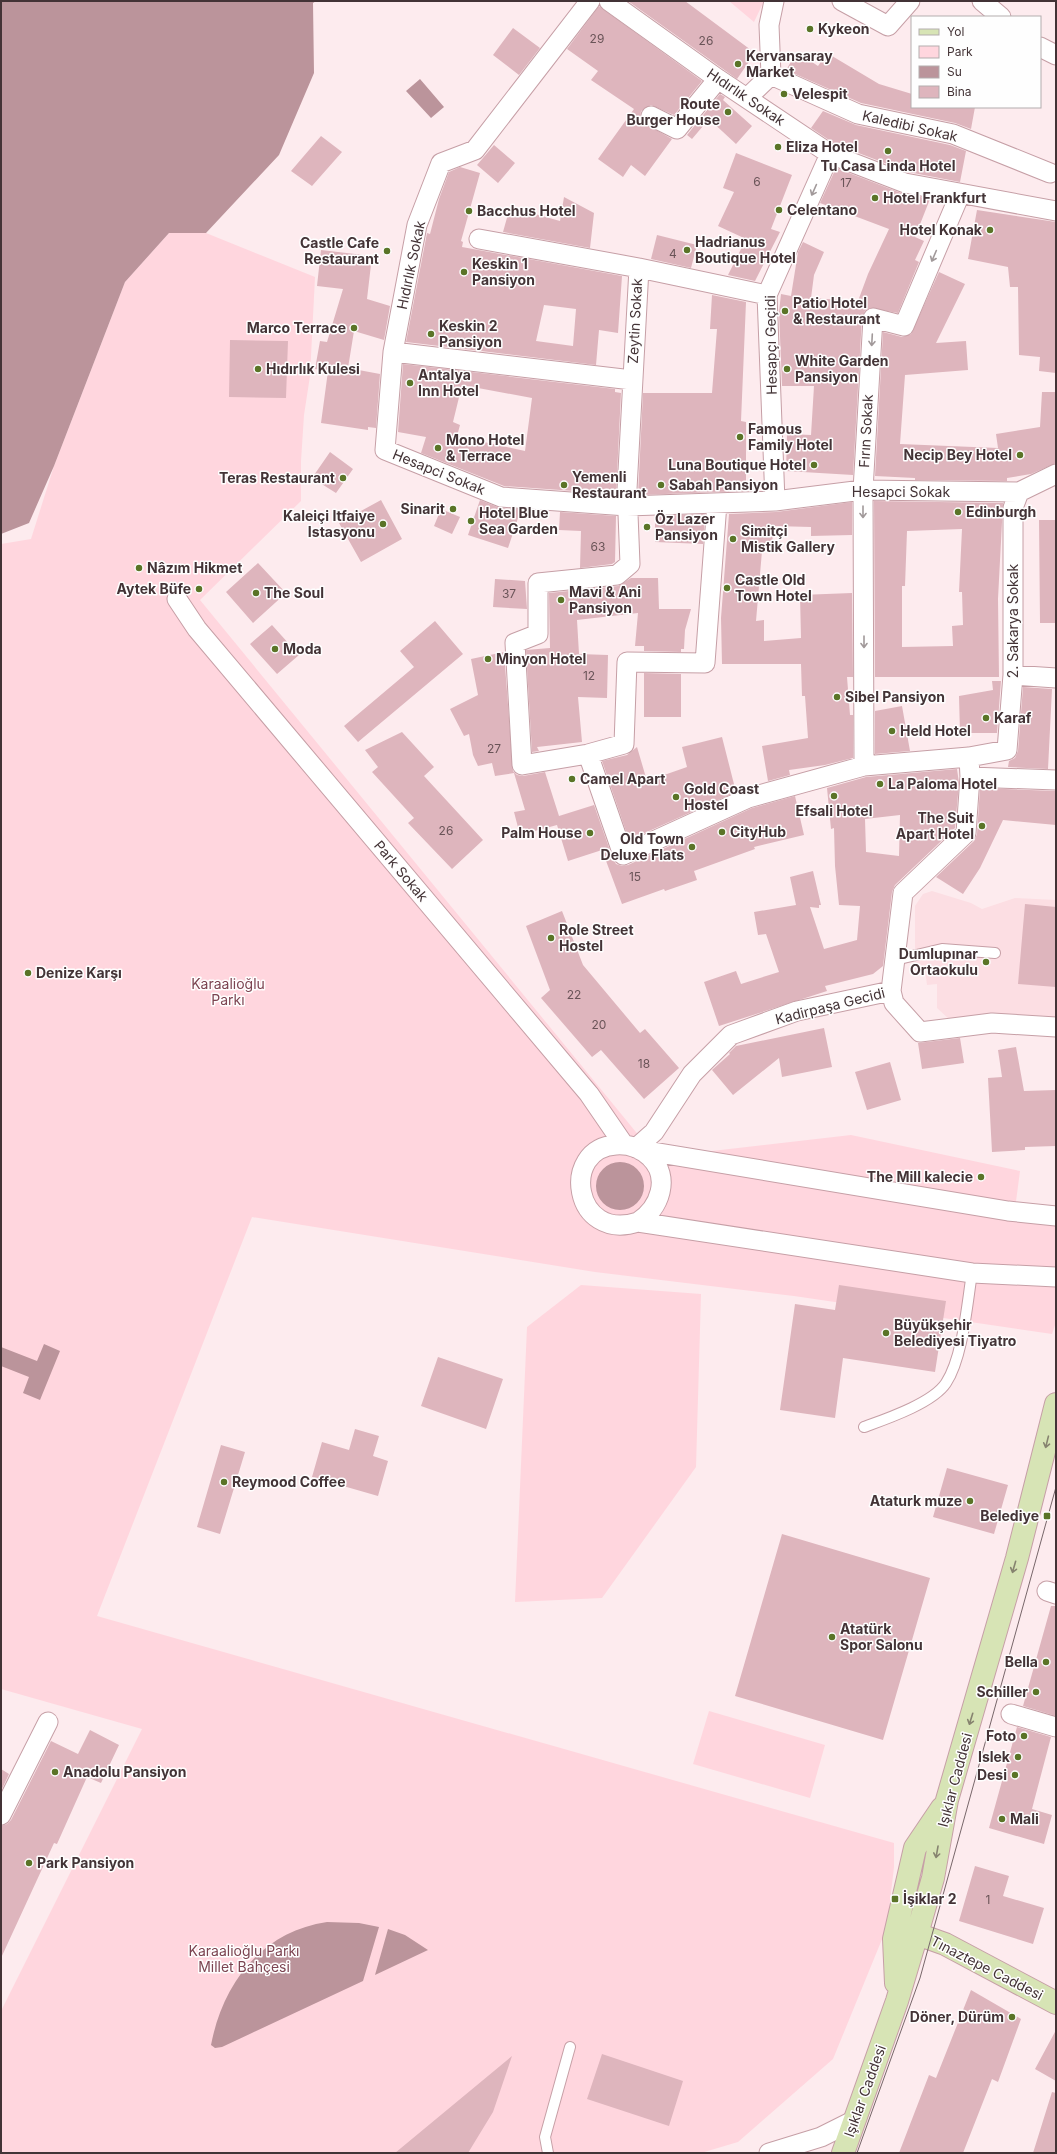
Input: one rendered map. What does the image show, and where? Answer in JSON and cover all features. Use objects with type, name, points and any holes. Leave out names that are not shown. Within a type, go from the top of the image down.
[{"type":"street","name":"Hıdırlık Sokak","points":[[385,450],[393,352],[417,226],[441,163],[475,150],[590,1]]},
{"type":"street","name":"Hıdırlık Sokak","points":[[609,1],[718,79],[748,97],[830,154],[905,183],[1056,212]]},
{"type":"street","points":[[748,97],[771,75],[769,25],[774,1]]},
{"type":"street","points":[[842,1],[888,26],[910,1]]},
{"type":"street","points":[[982,1],[1000,16]]},
{"type":"street","points":[[1041,48],[1056,55]]},
{"type":"street","name":"Kaledibi Sokak","points":[[771,75],[858,114],[953,134],[1050,173]]},
{"type":"street","points":[[651,116],[677,129],[718,79]]},
{"type":"street","name":"Hesapçı Geçidi","points":[[775,501],[767,295],[830,154]]},
{"type":"street","name":"Fırın Sokak","points":[[864,766],[863,490],[873,318],[904,326],[960,194]]},
{"type":"street","points":[[479,239],[639,268]]},
{"type":"street","name":"Zeytin Sokak","points":[[588,754],[522,765],[515,643],[538,634],[538,582],[617,575],[630,564],[627,506],[632,380],[639,268],[767,295]]},
{"type":"street","points":[[393,352],[632,380]]},
{"type":"street","name":"Hesapci Sokak","points":[[385,450],[501,497],[627,506],[775,501],[863,490],[1019,492]]},
{"type":"street","points":[[1019,492],[1056,474]]},
{"type":"street","name":"2. Sakarya Sokak","points":[[969,757],[1006,750],[1013,675],[1013,508],[1019,492]]},
{"type":"street","points":[[717,503],[705,663],[627,662],[624,744],[588,754],[623,855],[748,798],[864,766],[969,757]]},
{"type":"street","name":"Park Sokak","points":[[177,599],[197,629],[634,1148]]},
{"type":"street","points":[[1013,675],[1056,678]]},
{"type":"street","name":"Kadirpaşa Gecidi","points":[[634,1148],[654,1132],[692,1074],[731,1035],[797,1011],[891,991],[903,893],[966,832],[970,777],[969,757]]},
{"type":"street","points":[[970,777],[1056,780]]},
{"type":"street","points":[[891,991],[894,1003],[920,1032],[992,1023],[1056,1027]]},
{"type":"street","points":[[1056,1216],[1000,1210],[613,1145],[594,1154],[582,1172],[581,1193],[590,1212],[598,1219],[618,1226],[638,1222],[972,1273],[1056,1277]]},
{"type":"street","points":[[634,1148],[652,1159],[657,1168],[661,1188],[654,1208],[638,1222]]},
{"type":"street","name":"Işıklar Caddesi","points":[[843,2153],[897,2001],[933,1878],[947,1800],[1017,1558],[1056,1404]]},
{"type":"street","points":[[1011,1714],[1056,1727]]},
{"type":"street","points":[[1,1815],[48,1722]]},
{"type":"street","points":[[897,2001],[894,1939],[915,1848],[947,1800]]},
{"type":"street","name":"Tınaztepe Caddesi","points":[[917,1934],[945,1944],[1056,2003]]},
{"type":"street","points":[[769,2153],[821,2137],[855,2120]]},
{"type":"lane","points":[[895,960],[942,950],[995,953]]},
{"type":"lane","points":[[864,1427],[893,1417],[925,1401],[946,1383],[957,1356],[972,1273]]},
{"type":"lane","points":[[548,2153],[545,2137],[570,2047]]},
{"type":"shaded area","name":"Dumlupınar Ortaokulu","points":[[932,891],[971,903],[982,909],[1015,898],[1056,900],[1056,1019],[950,1020],[937,1008],[937,984],[927,985],[925,970],[915,970],[915,906],[923,894]]},
{"type":"green space","points":[[729,1],[764,1],[754,22]]},
{"type":"green space","name":"Karaalioğlu Parkı","points":[[169,233],[206,233],[315,277],[310,376],[304,415],[301,461],[301,501],[200,600],[640,1137],[677,1155],[851,1135],[1020,1171],[1015,1209],[1056,1215],[1056,1322],[1052,1334],[794,1296],[595,1272],[252,1217],[97,1616],[894,1843],[894,1867],[887,1927],[833,2059],[738,2142],[701,2153],[1,2153],[1,2011],[142,1729],[1,1689],[1,544],[31,539],[54,466],[125,282]]},
{"type":"green space","points":[[581,1285],[701,1294],[696,1467],[602,1598],[515,1602],[527,1327]]},
{"type":"green space","points":[[709,1711],[825,1745],[810,1798],[693,1764]]},
{"type":"water","points":[[1,1],[316,1],[313,3],[314,73],[279,155],[206,233],[169,233],[125,282],[54,466],[29,523],[1,534]]},
{"type":"water","points":[[420,79],[444,107],[431,118],[406,91]]},
{"type":"water","points":[[615,1162],[625,1162],[637,1169],[644,1181],[644,1191],[637,1203],[625,1210],[615,1210],[607,1206],[600,1199],[596,1191],[596,1181],[600,1173],[607,1166]]},
{"type":"water","points":[[44,1344],[60,1351],[40,1400],[23,1393],[29,1377],[1,1366],[1,1347],[37,1361]]},
{"type":"water","points":[[327,1922],[359,1923],[379,1927],[363,1981],[222,2047],[215,2048],[211,2045],[217,2022],[225,2001],[236,1981],[249,1964],[264,1949],[283,1937],[304,1928]]},
{"type":"water","points":[[388,1929],[405,1935],[428,1950],[375,1975]]},
{"type":"building","points":[[628,1],[685,1],[755,53],[737,79]]},
{"type":"building","points":[[599,6],[702,81],[674,115],[651,105],[641,111],[640,117],[642,122],[672,139],[645,176],[631,165],[623,177],[598,159],[634,109],[591,80],[598,71],[567,49]]},
{"type":"building","points":[[513,28],[540,48],[519,75],[493,55]]},
{"type":"building","points":[[797,52],[818,66],[827,53],[879,84],[911,94],[911,108],[975,108],[971,129],[955,123],[861,103],[786,70]]},
{"type":"building","points":[[720,94],[725,97],[723,100],[752,126],[736,144],[709,119],[692,139],[687,135]]},
{"type":"building","points":[[823,111],[856,125],[950,145],[966,151],[960,182],[908,172],[835,144],[811,128]]},
{"type":"building","points":[[321,136],[342,152],[312,186],[291,171]]},
{"type":"building","points":[[494,145],[515,163],[498,183],[477,165]]},
{"type":"building","points":[[736,153],[792,175],[771,229],[780,232],[755,281],[728,275],[746,239],[718,226],[734,192],[723,188]]},
{"type":"building","points":[[460,167],[480,173],[461,241],[463,242],[462,247],[622,276],[618,333],[599,330],[596,365],[406,342],[427,233],[430,234],[439,199],[449,172]],"holes":[[[544,305],[576,309],[573,346],[536,341]]]},
{"type":"building","points":[[836,168],[901,193],[930,199],[915,237],[924,241],[915,260],[919,262],[898,313],[870,308],[865,311],[862,317],[853,475],[786,471],[787,434],[811,435],[814,386],[782,386],[779,312],[781,294],[791,296],[798,252],[803,242],[824,252],[814,275],[811,298],[858,301],[868,274],[889,229],[820,203]]},
{"type":"building","points":[[564,197],[594,213],[590,248],[503,232],[510,207],[560,221]]},
{"type":"building","points":[[977,210],[1056,222],[1056,373],[1039,371],[1040,357],[1019,355],[1018,287],[1010,287],[1008,267],[968,259]]},
{"type":"building","points":[[657,235],[697,245],[691,268],[651,259]]},
{"type":"building","points":[[321,250],[372,256],[367,299],[390,306],[384,340],[354,331],[348,368],[380,374],[376,428],[368,427],[368,430],[321,423],[328,371],[315,369],[320,341],[327,342],[343,289],[317,286]]},
{"type":"building","points":[[939,272],[965,284],[936,343],[966,341],[968,370],[905,375],[900,444],[998,448],[996,434],[1040,427],[1042,392],[1056,392],[1056,463],[1031,474],[1007,478],[1007,481],[915,480],[915,478],[875,476],[883,332],[902,337],[911,334]]},
{"type":"building","points":[[712,295],[746,302],[741,421],[746,422],[746,491],[638,495],[643,393],[712,393],[717,329],[710,329]]},
{"type":"building","name":"Hıdırlık Kulesi","points":[[230,340],[288,341],[286,398],[229,397]]},
{"type":"building","points":[[403,364],[615,389],[615,392],[621,393],[616,494],[504,486],[421,453],[426,437],[398,432]],"holes":[[[462,385],[532,398],[525,451],[457,436],[460,425],[453,422]]]},
{"type":"building","points":[[330,452],[353,469],[336,493],[312,478]]},
{"type":"building","points":[[381,500],[402,539],[361,562],[339,523]]},
{"type":"building","points":[[480,500],[500,508],[521,509],[508,548],[468,535]]},
{"type":"building","points":[[874,501],[1003,503],[998,599],[999,677],[875,677]],"holes":[[[962,529],[959,592],[962,592],[963,625],[952,626],[953,646],[902,647],[902,586],[905,586],[907,531]]]},
{"type":"building","points":[[852,502],[852,535],[811,536],[811,527],[774,526],[771,552],[762,551],[756,621],[764,620],[764,641],[801,638],[800,595],[852,593],[853,677],[847,677],[850,715],[853,715],[853,758],[825,765],[789,770],[790,775],[768,781],[762,746],[808,738],[805,696],[802,696],[801,664],[722,664],[721,618],[729,514],[776,512]]},
{"type":"building","points":[[441,509],[460,517],[452,534],[434,526]]},
{"type":"building","points":[[560,512],[616,516],[615,562],[612,564],[580,568],[581,531],[559,530]]},
{"type":"building","points":[[705,514],[703,544],[655,542],[655,516]]},
{"type":"building","points":[[1039,520],[1056,520],[1056,623],[1040,623]]},
{"type":"building","name":"The Soul","points":[[258,563],[286,593],[253,623],[226,592]]},
{"type":"building","points":[[631,578],[658,578],[659,609],[691,609],[685,630],[684,649],[681,649],[681,652],[644,651],[644,646],[635,646],[638,613],[577,620],[579,654],[608,655],[607,698],[578,697],[582,742],[537,747],[539,751],[532,752],[526,650],[550,648],[549,593],[618,586]]},
{"type":"building","points":[[495,579],[525,581],[527,609],[493,607]]},
{"type":"building","points":[[435,621],[463,654],[358,742],[344,726],[414,667],[400,651]]},
{"type":"building","name":"Moda","points":[[272,625],[299,655],[277,674],[250,644]]},
{"type":"building","points":[[504,652],[513,771],[517,775],[523,776],[545,772],[559,816],[594,805],[616,864],[622,866],[628,865],[752,808],[795,796],[804,835],[754,847],[755,849],[694,871],[697,880],[665,891],[664,889],[622,904],[602,850],[568,861],[557,825],[520,835],[514,812],[525,810],[514,773],[495,776],[492,763],[478,766],[473,755],[469,734],[464,736],[450,709],[478,695],[471,659]]},
{"type":"building","points":[[644,673],[681,674],[681,717],[644,717]]},
{"type":"building","points":[[992,681],[1001,681],[997,733],[960,733],[959,696],[993,690]]},
{"type":"building","points":[[1023,687],[1052,689],[1048,769],[1008,767],[1009,761],[1015,758],[1018,751]]},
{"type":"building","points":[[902,706],[910,751],[875,754],[875,711]]},
{"type":"building","points":[[402,732],[434,767],[424,776],[483,840],[452,869],[408,823],[414,818],[372,772],[378,767],[365,750]]},
{"type":"building","points":[[722,737],[736,792],[629,840],[602,761],[627,755],[637,747],[647,781],[687,767],[682,747]]},
{"type":"building","points":[[957,769],[959,783],[955,828],[895,885],[892,892],[883,966],[873,974],[825,986],[827,991],[719,1026],[704,982],[736,971],[741,984],[779,972],[766,934],[758,935],[754,912],[796,905],[790,877],[813,871],[821,905],[819,905],[819,908],[810,907],[824,949],[857,940],[860,906],[839,905],[835,866],[834,828],[831,829],[827,788],[866,777]],"holes":[[[900,815],[899,856],[866,852],[865,819]]]},
{"type":"building","points":[[980,788],[1056,791],[1056,825],[1003,820],[980,868],[963,894],[936,877],[974,841],[977,834]]},
{"type":"building","points":[[1025,904],[1056,907],[1056,987],[1018,984]]},
{"type":"building","points":[[562,911],[583,965],[640,1033],[645,1029],[679,1068],[644,1099],[601,1050],[592,1057],[541,998],[550,990],[526,926]]},
{"type":"building","points":[[824,1028],[832,1067],[782,1077],[779,1058],[733,1095],[712,1070],[730,1054],[729,1053],[736,1046]]},
{"type":"building","points":[[960,1038],[964,1063],[922,1069],[918,1043]]},
{"type":"building","points":[[1016,1047],[1024,1091],[1056,1090],[1056,1146],[1025,1147],[1025,1150],[992,1152],[988,1078],[1002,1077],[998,1050]]},
{"type":"building","points":[[890,1062],[901,1100],[867,1110],[855,1072]]},
{"type":"building","points":[[839,1285],[946,1301],[935,1372],[843,1358],[835,1418],[780,1410],[795,1304],[835,1310]]},
{"type":"building","points":[[438,1357],[503,1379],[486,1429],[421,1406]]},
{"type":"building","points":[[355,1429],[379,1436],[373,1456],[388,1461],[378,1496],[312,1477],[322,1442],[349,1450]]},
{"type":"building","points":[[221,1445],[245,1452],[220,1534],[197,1527]]},
{"type":"building","name":"Ataturk muze","points":[[947,1468],[1008,1485],[994,1534],[933,1517]]},
{"type":"building","name":"Atatürk Spor Salonu","points":[[782,1534],[930,1578],[883,1740],[735,1696]]},
{"type":"building","points":[[1051,1606],[1056,1606],[1056,1716],[1023,1706]]},
{"type":"building","points":[[1017,1727],[1051,1737],[1032,1809],[1052,1815],[1044,1844],[989,1828]]},
{"type":"building","points":[[90,1730],[119,1745],[101,1783],[87,1777],[57,1844],[54,1843],[1,1958],[1,1826],[7,1824],[11,1820],[51,1741],[78,1754]]},
{"type":"building","points":[[1,1769],[9,1774],[1,1791]]},
{"type":"building","points":[[975,1866],[1009,1876],[1003,1896],[1044,1908],[1033,1944],[959,1921]]},
{"type":"building","points":[[971,1990],[1021,2019],[998,2082],[992,2079],[963,2153],[899,2153],[929,2075],[936,2078]]},
{"type":"building","points":[[1056,2030],[1056,2081],[1035,2069]]},
{"type":"building","points":[[602,2054],[683,2081],[669,2126],[587,2099]]},
{"type":"building","points":[[512,2056],[493,2112],[468,2153],[395,2153]]},
{"type":"building","points":[[1052,2092],[1056,2093],[1056,2153],[1033,2153]]},
{"type":"tram line","points":[[857,2153],[920,1978],[1056,1487]]},
{"type":"place","name":"Kykeon","points":[[810,29]]},
{"type":"place","name":"Kervansaray Market","points":[[738,64]]},
{"type":"place","name":"Velespit","points":[[784,94]]},
{"type":"place","name":"Route Burger House","points":[[728,112]]},
{"type":"place","name":"Eliza Hotel","points":[[778,147]]},
{"type":"place","name":"Tu Casa Linda Hotel","points":[[888,151]]},
{"type":"place","name":"Hotel Frankfurt","points":[[875,198]]},
{"type":"place","name":"Celentano","points":[[779,210]]},
{"type":"place","name":"Bacchus Hotel","points":[[469,211]]},
{"type":"place","name":"Hotel Konak","points":[[990,230]]},
{"type":"place","name":"Hadrianus Boutique Hotel","points":[[687,250]]},
{"type":"place","name":"Castle Cafe Restaurant","points":[[387,251]]},
{"type":"place","name":"Keskin 1 Pansiyon","points":[[464,272]]},
{"type":"place","name":"Patio Hotel & Restaurant","points":[[785,311]]},
{"type":"place","name":"Marco Terrace","points":[[354,328]]},
{"type":"place","name":"Keskin 2 Pansiyon","points":[[431,334]]},
{"type":"place","name":"Hıdırlık Kulesi","points":[[258,369]]},
{"type":"place","name":"White Garden Pansiyon","points":[[787,369]]},
{"type":"place","name":"Antalya Inn Hotel","points":[[410,383]]},
{"type":"place","name":"Famous Family Hotel","points":[[740,437]]},
{"type":"place","name":"Mono Hotel & Terrace","points":[[438,448]]},
{"type":"place","name":"Necip Bey Hotel","points":[[1020,455]]},
{"type":"place","name":"Luna Boutique Hotel","points":[[814,465]]},
{"type":"place","name":"Teras Restaurant","points":[[343,478]]},
{"type":"place","name":"Yemenli Restaurant","points":[[564,485]]},
{"type":"place","name":"Sabah Pansiyon","points":[[661,485]]},
{"type":"place","name":"Sinarit","points":[[453,509]]},
{"type":"place","name":"Edinburgh","points":[[958,512]]},
{"type":"place","name":"Hotel Blue Sea Garden","points":[[471,521]]},
{"type":"place","name":"Kaleiçi Itfaiye Istasyonu","points":[[383,524]]},
{"type":"place","name":"Öz Lazer Pansiyon","points":[[647,527]]},
{"type":"place","name":"Simitçi Mistik Gallery","points":[[733,539]]},
{"type":"place","name":"Nâzım Hikmet","points":[[139,568]]},
{"type":"place","name":"Castle Old Town Hotel","points":[[727,588]]},
{"type":"place","name":"Aytek Büfe","points":[[199,589]]},
{"type":"place","name":"The Soul","points":[[256,593]]},
{"type":"place","name":"Mavi & Ani Pansiyon","points":[[561,600]]},
{"type":"place","name":"Moda","points":[[275,649]]},
{"type":"place","name":"Minyon Hotel","points":[[488,659]]},
{"type":"place","name":"Sibel Pansiyon","points":[[837,697]]},
{"type":"place","name":"Karaf","points":[[986,718]]},
{"type":"place","name":"Held Hotel","points":[[892,731]]},
{"type":"place","name":"Camel Apart","points":[[572,779]]},
{"type":"place","name":"La Paloma Hotel","points":[[880,784]]},
{"type":"place","name":"Efsali Hotel","points":[[834,796]]},
{"type":"place","name":"Gold Coast Hostel","points":[[676,797]]},
{"type":"place","name":"The Suit Apart Hotel","points":[[982,826]]},
{"type":"place","name":"CityHub","points":[[722,832]]},
{"type":"place","name":"Palm House","points":[[590,833]]},
{"type":"place","name":"Old Town Deluxe Flats","points":[[692,847]]},
{"type":"place","name":"Role Street Hostel","points":[[551,938]]},
{"type":"place","name":"Dumlupınar Ortaokulu","points":[[986,962]]},
{"type":"place","name":"Denize Karşı","points":[[28,973]]},
{"type":"place","name":"The Mill kalecie","points":[[981,1177]]},
{"type":"place","name":"Büyükşehir Belediyesi Tiyatro","points":[[886,1333]]},
{"type":"place","name":"Reymood Coffee","points":[[224,1482]]},
{"type":"place","name":"Ataturk muze","points":[[970,1501]]},
{"type":"place","name":"Belediye","points":[[1047,1516]]},
{"type":"place","name":"Atatürk Spor Salonu","points":[[832,1637]]},
{"type":"place","name":"Bella","points":[[1046,1662]]},
{"type":"place","name":"Schiller","points":[[1036,1692]]},
{"type":"place","name":"Foto","points":[[1024,1736]]},
{"type":"place","name":"Islek","points":[[1018,1757]]},
{"type":"place","name":"Anadolu Pansiyon","points":[[55,1772]]},
{"type":"place","name":"Desi","points":[[1015,1775]]},
{"type":"place","name":"Mali","points":[[1002,1819]]},
{"type":"place","name":"Park Pansiyon","points":[[29,1863]]},
{"type":"place","name":"İşiklar 2","points":[[895,1899]]},
{"type":"place","name":"Döner, Dürüm","points":[[1012,2017]]},
{"type":"park label","name":"Karaalioğlu Parkı Millet Bahçesi","points":[[244,1960]]}]
